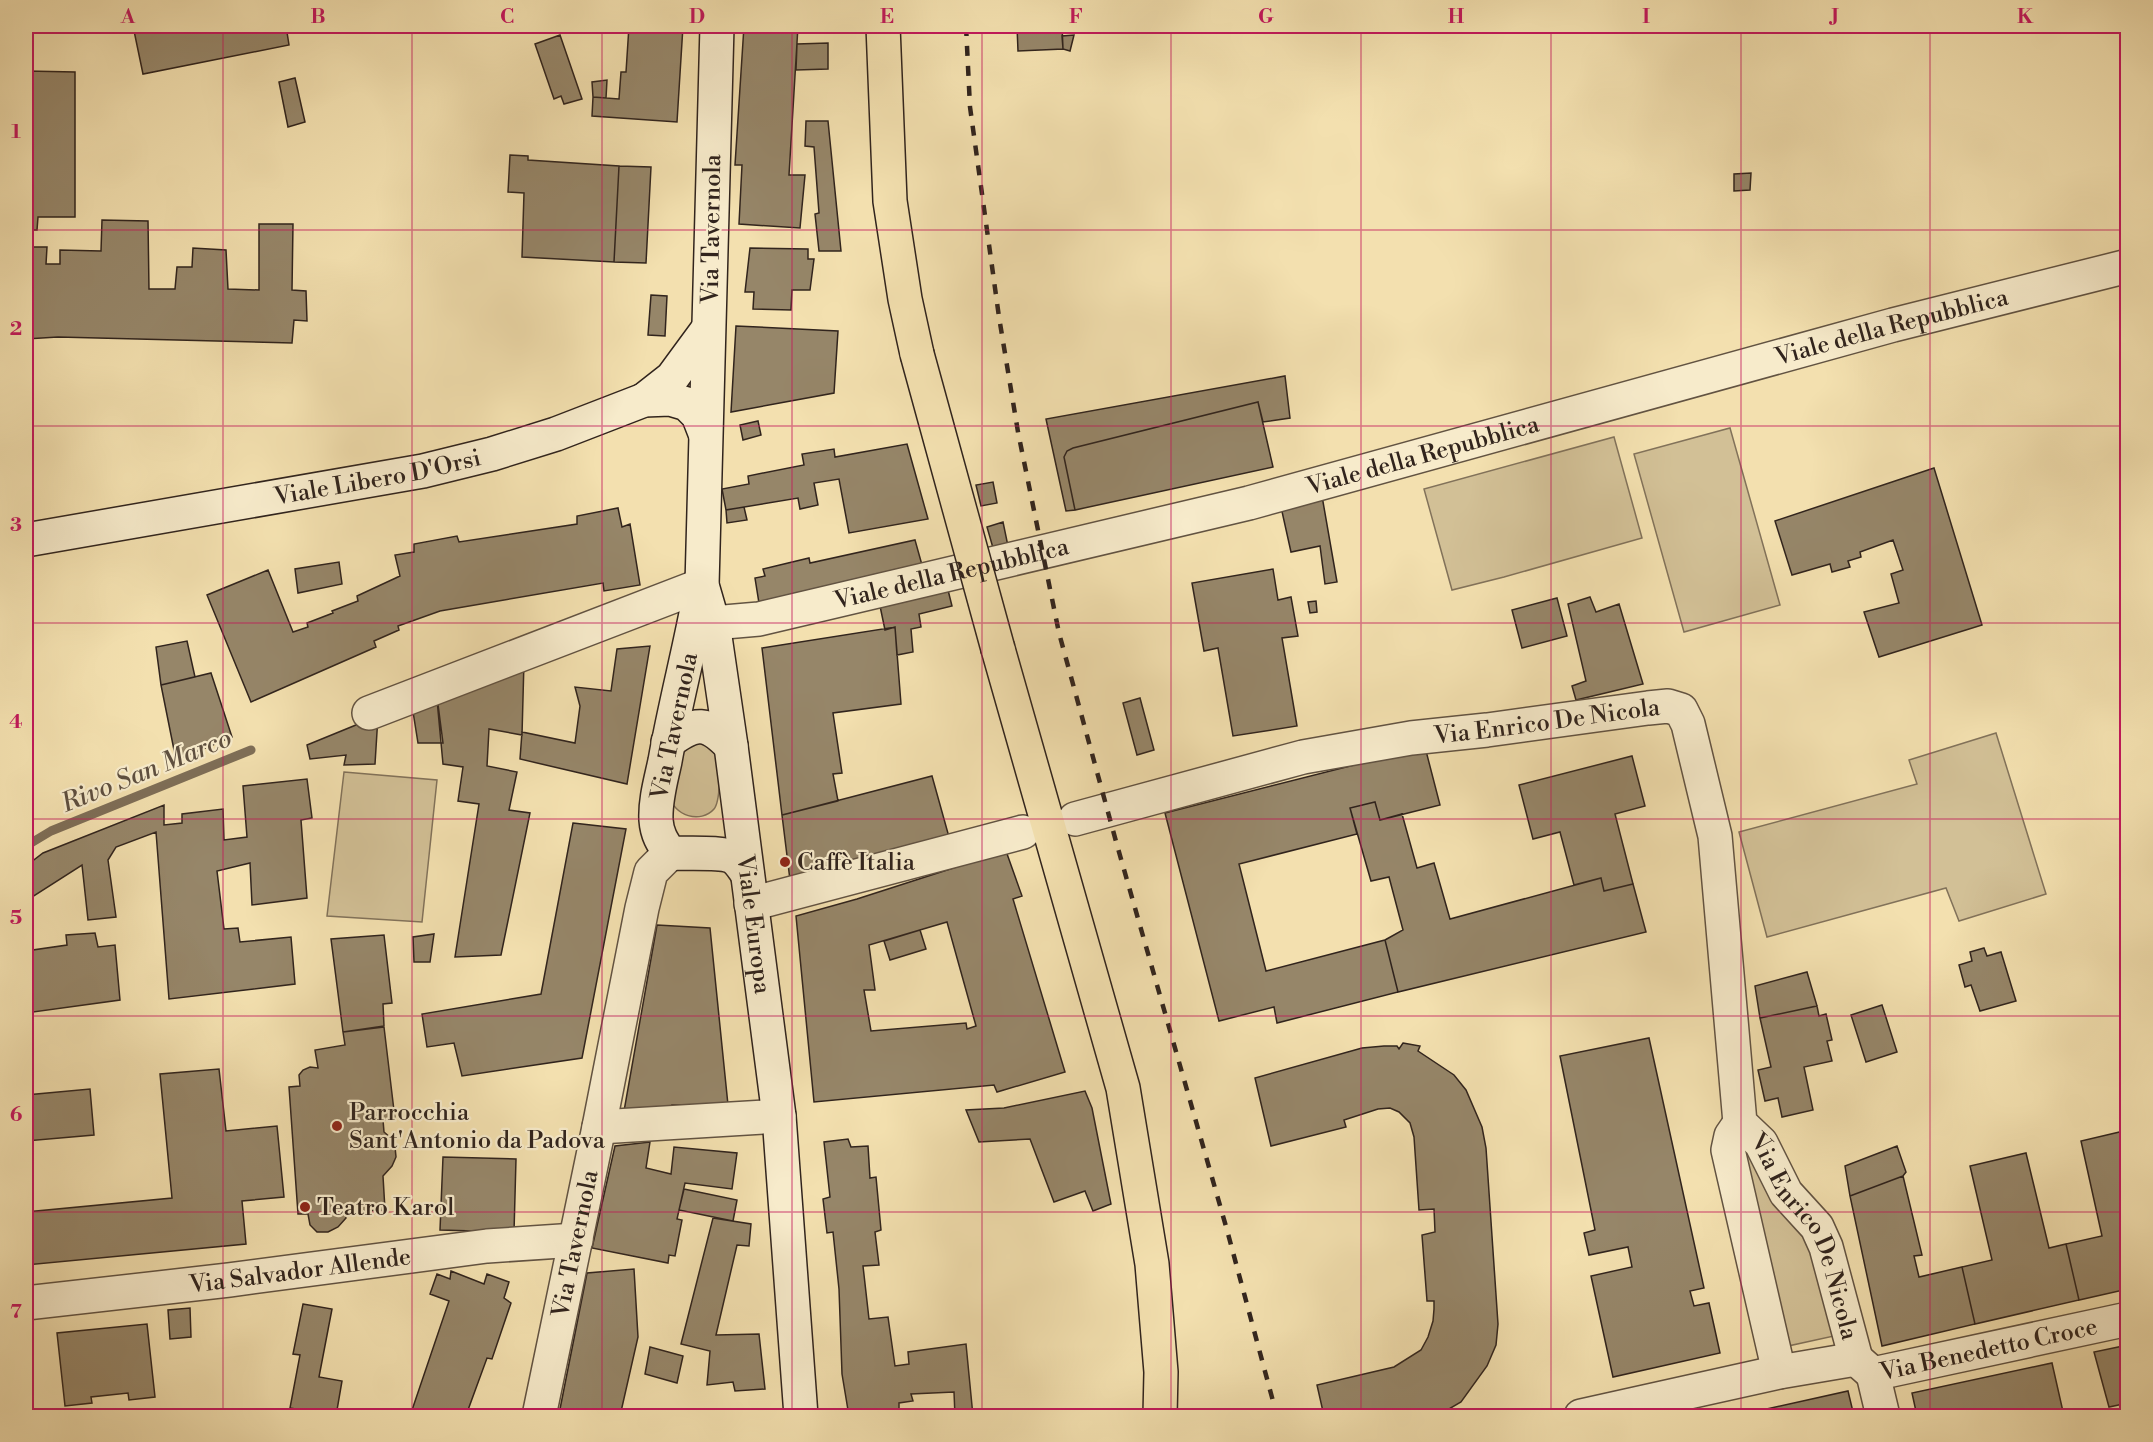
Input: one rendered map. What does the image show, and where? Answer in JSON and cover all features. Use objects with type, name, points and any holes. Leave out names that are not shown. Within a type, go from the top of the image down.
[{"type":"highway","points":[[883,26],[890,201],[905,299],[917,354],[998,649],[1123,1088],[1152,1264],[1161,1372],[1160,1416]]},
{"type":"street","name":"Via Tavernola","points":[[705,433],[717,26]]},
{"type":"street","name":"Viale della Repubblica","points":[[713,623],[759,619],[1250,503],[1893,325],[2127,266]]},
{"type":"street","points":[[644,400],[672,378],[708,329]]},
{"type":"street","name":"Viale Libero D'Orsi","points":[[26,540],[423,471],[492,454],[556,434],[644,400],[670,399],[687,404],[698,415],[705,433]]},
{"type":"street","name":"Viale Europa","points":[[705,433],[702,585],[713,623],[732,746],[779,1116],[801,1416]]},
{"type":"street","name":"Via Tavernola","points":[[539,1416],[642,908],[651,872],[670,853],[659,840],[656,805],[702,585]]},
{"type":"street","points":[[369,713],[702,585]]},
{"type":"street","name":"Via Enrico De Nicola","points":[[1075,819],[1303,757],[1411,738],[1648,708],[1668,706],[1681,710],[1688,724],[1715,836],[1740,1123],[1731,1136],[1728,1150],[1779,1372]]},
{"type":"street","points":[[668,742],[684,730],[705,727],[719,733],[732,746]]},
{"type":"street","points":[[721,853],[732,846],[741,826]]},
{"type":"street","points":[[670,853],[692,855],[721,853],[735,858],[749,888],[1023,832]]},
{"type":"street","points":[[599,1127],[779,1116]]},
{"type":"street","name":"Via Enrico De Nicola","points":[[1740,1123],[1761,1143],[1786,1193],[1817,1227],[1826,1247],[1883,1416]]},
{"type":"street","name":"Via Salvador Allende","points":[[26,1303],[229,1280],[487,1246],[576,1240]]},
{"type":"street","name":"Via Benedetto Croce","points":[[1581,1416],[1779,1372],[1865,1367],[2127,1318]]},
{"type":"shaded area","points":[[1730,428],[1780,605],[1684,632],[1634,454]]},
{"type":"shaded area","points":[[1614,437],[1642,538],[1452,590],[1424,489]]},
{"type":"shaded area","points":[[1996,733],[2046,894],[1959,921],[1946,888],[1767,937],[1739,832],[1917,784],[1909,760]]},
{"type":"shaded area","points":[[701,737],[713,750],[719,763],[718,800],[714,809],[708,814],[695,817],[676,809],[670,792],[679,749]]},
{"type":"shaded area","points":[[344,772],[437,780],[422,922],[327,916]]},
{"type":"shaded area","points":[[1742,1148],[1755,1149],[1765,1189],[1814,1249],[1834,1336],[1788,1346]]},
{"type":"building","points":[[133,26],[286,26],[289,45],[143,74]]},
{"type":"building","points":[[629,26],[683,26],[677,122],[592,116],[593,97],[619,99],[621,72],[626,72]]},
{"type":"building","points":[[744,26],[798,26],[789,175],[805,175],[800,228],[739,224],[742,165],[735,165]]},
{"type":"building","points":[[1017,26],[1062,26],[1063,49],[1018,51]]},
{"type":"building","points":[[560,35],[582,99],[564,104],[561,96],[554,99],[535,44]]},
{"type":"building","points":[[1074,35],[1070,51],[1063,49],[1062,36]]},
{"type":"building","points":[[828,43],[828,69],[796,70],[797,44]]},
{"type":"building","points":[[26,71],[75,72],[75,217],[38,217],[37,230],[26,230]]},
{"type":"building","points":[[295,78],[305,122],[288,127],[279,82]]},
{"type":"building","points":[[607,80],[606,98],[593,97],[592,82]]},
{"type":"building","points":[[806,121],[828,121],[841,251],[819,251],[815,214],[819,213],[814,147],[805,146]]},
{"type":"building","points":[[510,155],[528,156],[528,160],[619,166],[614,262],[522,257],[524,193],[508,192]]},
{"type":"building","points":[[619,166],[651,167],[646,263],[614,262]]},
{"type":"building","points":[[1751,173],[1750,190],[1734,191],[1734,174]]},
{"type":"building","points":[[102,220],[148,221],[149,289],[175,289],[177,267],[192,267],[193,248],[226,250],[228,289],[259,290],[259,224],[293,224],[292,290],[306,291],[307,321],[294,320],[292,343],[58,337],[26,339],[26,247],[47,247],[46,264],[60,264],[60,250],[101,251]]},
{"type":"building","points":[[750,248],[808,249],[808,259],[814,259],[810,290],[792,290],[791,310],[753,309],[754,292],[745,292]]},
{"type":"building","points":[[651,295],[667,296],[665,336],[648,335]]},
{"type":"building","points":[[736,326],[838,331],[834,393],[731,412]]},
{"type":"building","points":[[1285,376],[1290,418],[1263,422],[1258,402],[1067,451],[1064,457],[1075,510],[1066,511],[1046,419]]},
{"type":"building","points":[[2128,381],[2128,398],[2126,399],[2121,384]]},
{"type":"building","points":[[1258,402],[1273,467],[1075,510],[1064,457],[1067,451]]},
{"type":"building","points":[[758,421],[761,435],[743,440],[740,425]]},
{"type":"building","points":[[907,444],[928,519],[849,533],[839,479],[814,483],[818,505],[800,509],[798,498],[726,510],[722,489],[749,484],[748,476],[804,465],[802,454],[834,449],[835,457]]},
{"type":"building","points":[[1934,468],[1982,625],[1879,657],[1864,612],[1899,603],[1891,574],[1903,570],[1893,540],[1860,552],[1861,557],[1848,561],[1850,567],[1832,572],[1830,564],[1792,575],[1775,521]]},
{"type":"building","points":[[993,482],[997,503],[981,506],[976,485]]},
{"type":"building","points":[[1322,496],[1337,582],[1325,584],[1320,546],[1291,552],[1281,507]]},
{"type":"building","points":[[744,507],[747,520],[727,523],[726,510]]},
{"type":"building","points":[[618,508],[622,527],[630,524],[640,585],[604,591],[603,583],[440,611],[398,626],[399,630],[374,641],[376,647],[251,702],[207,595],[268,570],[293,632],[308,627],[307,623],[333,613],[332,611],[358,601],[357,596],[400,576],[395,555],[414,552],[414,544],[457,536],[459,542],[577,524],[577,516]]},
{"type":"building","points":[[1003,522],[1008,546],[993,548],[987,527]]},
{"type":"building","points":[[915,540],[922,565],[759,603],[755,578],[765,576],[763,569],[809,558],[810,563]]},
{"type":"building","points":[[339,562],[342,584],[298,593],[295,569]]},
{"type":"building","points":[[1273,569],[1278,600],[1291,597],[1298,636],[1282,638],[1297,726],[1233,736],[1218,648],[1204,651],[1192,583]]},
{"type":"building","points":[[948,590],[952,606],[919,614],[921,627],[911,629],[913,652],[897,655],[895,627],[885,630],[880,606]]},
{"type":"building","points":[[1590,597],[1596,612],[1619,604],[1643,684],[1576,700],[1572,686],[1586,681],[1568,604]]},
{"type":"building","points":[[1557,598],[1567,636],[1522,648],[1512,610]]},
{"type":"building","points":[[1316,601],[1317,612],[1310,613],[1308,602]]},
{"type":"building","points":[[895,627],[901,704],[833,713],[842,773],[833,774],[838,801],[782,815],[762,648]]},
{"type":"building","points":[[187,641],[195,677],[161,685],[156,647]]},
{"type":"building","points":[[650,646],[627,784],[520,759],[522,732],[575,743],[580,706],[575,687],[611,691],[617,649]]},
{"type":"building","points":[[524,661],[522,735],[489,729],[487,766],[517,772],[509,810],[530,813],[501,955],[455,957],[479,804],[458,801],[463,767],[443,764],[436,689]]},
{"type":"building","points":[[211,673],[232,737],[176,760],[161,685]]},
{"type":"building","points":[[436,689],[443,743],[418,743],[411,699]]},
{"type":"building","points":[[1140,698],[1154,750],[1137,755],[1123,703]]},
{"type":"building","points":[[378,716],[375,764],[344,765],[346,755],[310,759],[307,745]]},
{"type":"building","points":[[1425,747],[1440,805],[1380,820],[1375,802],[1350,808],[1357,834],[1239,864],[1266,971],[1385,940],[1398,992],[1277,1023],[1274,1007],[1219,1021],[1165,813]]},
{"type":"building","points":[[1632,756],[1645,806],[1615,814],[1633,884],[1604,891],[1601,878],[1574,885],[1560,832],[1533,839],[1519,785]]},
{"type":"building","points":[[932,776],[949,837],[790,880],[782,815]]},
{"type":"building","points":[[307,779],[312,818],[301,820],[307,898],[252,905],[250,863],[217,871],[224,929],[238,928],[240,942],[291,937],[295,984],[169,999],[156,832],[116,847],[108,860],[116,917],[88,920],[82,865],[26,901],[26,866],[43,853],[164,805],[164,825],[182,823],[182,814],[223,809],[224,840],[247,837],[243,786]]},
{"type":"building","points":[[1375,802],[1380,820],[1402,814],[1417,868],[1434,863],[1450,919],[1601,878],[1604,891],[1633,884],[1646,932],[1398,992],[1385,940],[1403,930],[1389,877],[1371,881],[1350,808]]},
{"type":"building","points":[[573,823],[626,829],[582,1058],[462,1076],[454,1043],[427,1047],[422,1014],[541,994]]},
{"type":"building","points":[[1006,851],[1022,896],[1013,899],[1065,1072],[997,1092],[994,1085],[814,1102],[796,916]],"holes":[[[947,922],[976,1026],[967,1029],[966,1023],[871,1031],[864,990],[875,990],[869,945]]]},
{"type":"building","points":[[657,925],[710,928],[728,1105],[672,1105],[673,1112],[624,1111]]},
{"type":"building","points":[[920,930],[926,949],[890,960],[884,941]]},
{"type":"building","points":[[95,933],[98,947],[115,945],[120,1000],[26,1013],[26,951],[67,945],[66,935]]},
{"type":"building","points":[[434,934],[430,962],[414,962],[413,937]]},
{"type":"building","name":"Parrocchia Sant'Antonio da Padova","points":[[384,935],[392,1003],[383,1004],[384,1026],[343,1032],[331,939]]},
{"type":"building","points":[[1984,948],[1987,956],[2001,952],[2016,1001],[1980,1011],[1971,985],[1965,987],[1959,965],[1972,961],[1970,952]]},
{"type":"building","points":[[1807,972],[1817,1006],[1760,1018],[1755,986]]},
{"type":"building","points":[[1882,1005],[1897,1052],[1866,1062],[1851,1015]]},
{"type":"building","points":[[1817,1006],[1819,1016],[1826,1014],[1832,1040],[1827,1041],[1832,1061],[1804,1067],[1813,1110],[1782,1117],[1778,1098],[1765,1101],[1758,1070],[1771,1067],[1760,1018]]},
{"type":"building","name":"Parrocchia Sant'Antonio da Padova","points":[[384,1027],[395,1119],[383,1120],[384,1132],[392,1139],[396,1157],[383,1176],[385,1210],[345,1212],[346,1218],[338,1227],[328,1232],[317,1232],[310,1225],[308,1214],[298,1214],[289,1087],[300,1086],[299,1075],[303,1070],[310,1067],[318,1068],[315,1050],[345,1045],[343,1032]]},
{"type":"building","points":[[1649,1038],[1704,1288],[1690,1291],[1694,1306],[1709,1303],[1720,1353],[1613,1377],[1591,1276],[1632,1267],[1628,1247],[1589,1255],[1584,1233],[1595,1230],[1560,1056]]},
{"type":"building","points":[[1403,1043],[1420,1046],[1418,1051],[1454,1075],[1466,1090],[1482,1127],[1486,1148],[1498,1324],[1496,1345],[1487,1366],[1461,1402],[1437,1416],[1324,1416],[1317,1385],[1394,1367],[1421,1350],[1428,1337],[1433,1321],[1434,1301],[1427,1301],[1422,1235],[1435,1232],[1434,1209],[1419,1210],[1414,1137],[1410,1123],[1399,1112],[1390,1108],[1378,1109],[1344,1120],[1346,1127],[1271,1146],[1255,1078],[1362,1048],[1397,1046],[1399,1049]]},
{"type":"building","points":[[219,1069],[226,1131],[277,1126],[284,1197],[242,1201],[246,1244],[26,1265],[26,1212],[172,1198],[160,1074]]},
{"type":"building","points":[[90,1089],[94,1135],[26,1141],[26,1095]]},
{"type":"building","points":[[1085,1091],[1092,1108],[1111,1204],[1093,1211],[1085,1191],[1054,1202],[1030,1139],[979,1142],[966,1110],[1004,1108]]},
{"type":"building","points":[[2128,1130],[2128,1289],[2079,1300],[2066,1244],[2102,1236],[2081,1141]]},
{"type":"building","points":[[848,1139],[851,1147],[868,1146],[870,1178],[876,1177],[881,1230],[875,1232],[879,1265],[863,1266],[869,1319],[888,1317],[895,1366],[909,1364],[908,1352],[966,1344],[973,1416],[955,1416],[954,1392],[911,1394],[913,1401],[899,1403],[899,1416],[849,1416],[842,1374],[839,1289],[833,1232],[827,1233],[823,1199],[830,1197],[824,1142]]},
{"type":"building","points":[[650,1142],[646,1168],[671,1174],[674,1147],[737,1153],[732,1189],[685,1183],[677,1219],[682,1220],[675,1256],[669,1255],[668,1263],[592,1248],[615,1146]]},
{"type":"building","points":[[1897,1146],[1906,1172],[1903,1176],[1850,1196],[1845,1166]]},
{"type":"building","points":[[2026,1153],[2049,1248],[2066,1244],[2079,1300],[1975,1324],[1962,1267],[1992,1260],[1970,1166]]},
{"type":"building","points":[[443,1157],[516,1159],[514,1232],[440,1230]]},
{"type":"building","points":[[1903,1176],[1922,1255],[1914,1256],[1919,1277],[1962,1267],[1975,1324],[1882,1346],[1850,1196]]},
{"type":"building","points":[[684,1189],[737,1200],[733,1221],[679,1210]]},
{"type":"building","points":[[713,1218],[751,1224],[749,1246],[737,1245],[716,1335],[759,1334],[765,1389],[735,1391],[733,1382],[707,1385],[710,1351],[681,1344]]},
{"type":"building","points":[[634,1269],[638,1337],[620,1416],[559,1414],[587,1273]]},
{"type":"building","points":[[451,1271],[484,1284],[487,1274],[509,1282],[504,1298],[511,1303],[492,1359],[487,1358],[468,1410],[474,1413],[473,1416],[410,1416],[449,1301],[430,1294],[437,1274],[450,1279]]},
{"type":"building","points":[[303,1304],[332,1309],[319,1377],[342,1381],[336,1416],[290,1408],[300,1355],[293,1354]]},
{"type":"building","points":[[190,1308],[191,1337],[170,1339],[168,1310]]},
{"type":"building","points":[[147,1324],[155,1397],[129,1400],[128,1393],[91,1397],[92,1403],[65,1406],[57,1333]]},
{"type":"building","points":[[2128,1345],[2128,1403],[2109,1407],[2094,1352]]},
{"type":"building","points":[[650,1347],[683,1356],[677,1383],[645,1374]]},
{"type":"building","points":[[2052,1363],[2064,1416],[1917,1416],[1912,1393]]},
{"type":"building","points":[[1848,1391],[1854,1416],[1735,1416]]},
{"type":"waterway","name":"Rivo San Marco","points":[[26,846],[51,831],[251,750]]},
{"type":"railway","points":[[966,26],[970,107],[999,317],[1018,432],[1059,633],[1277,1416]]},
{"type":"place","name":"Caffè Italia","points":[[785,862]]},
{"type":"place","name":"Parrocchia Sant'Antonio da Padova","points":[[337,1126]]},
{"type":"place","name":"Teatro Karol","points":[[305,1207]]}]
